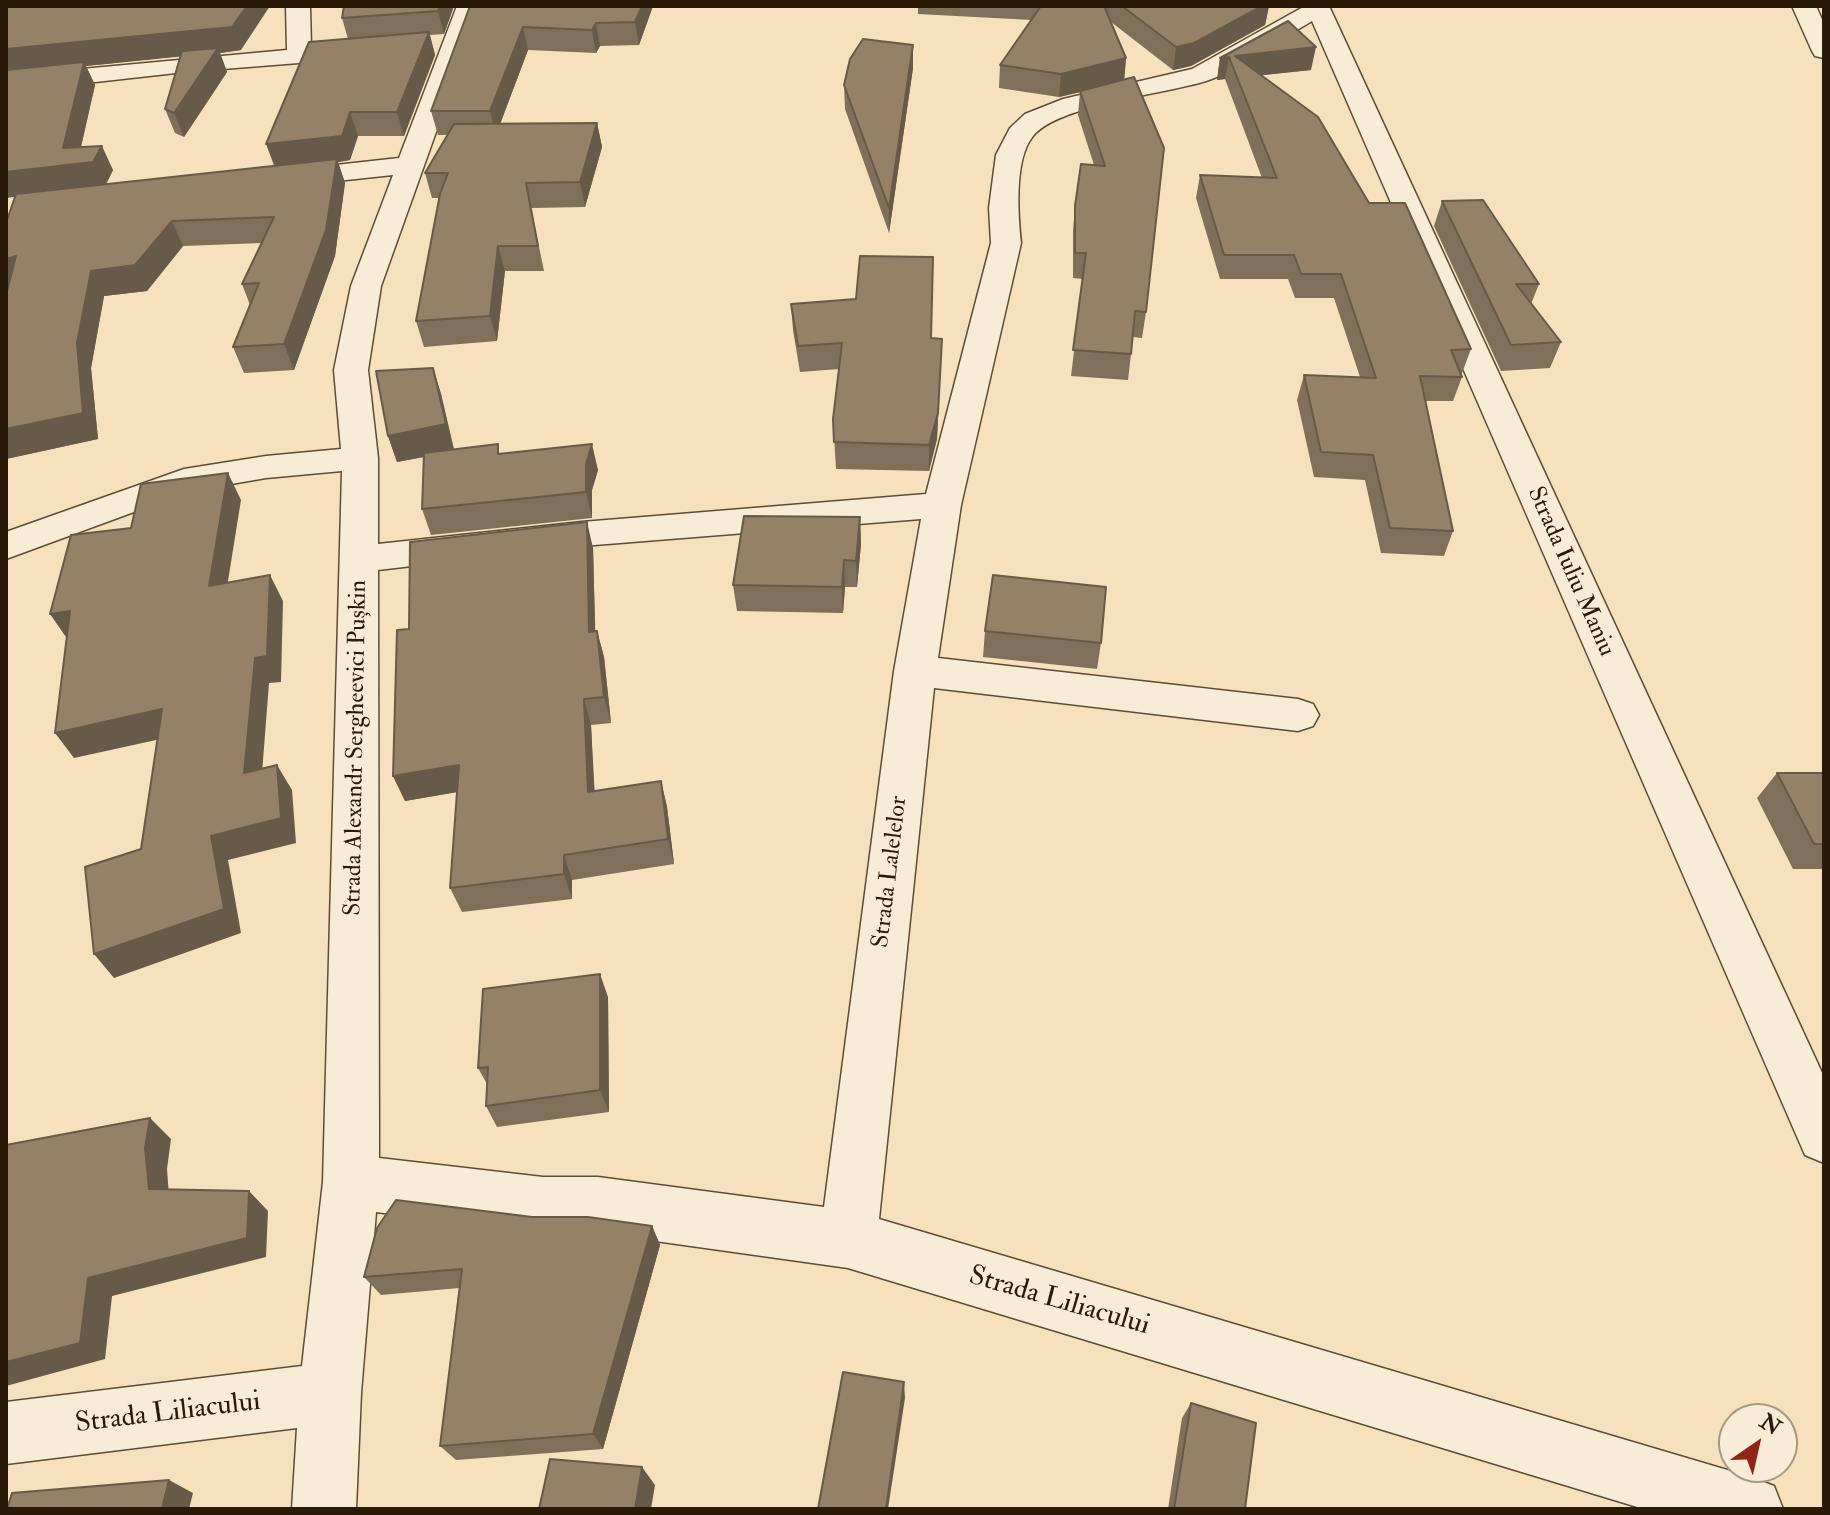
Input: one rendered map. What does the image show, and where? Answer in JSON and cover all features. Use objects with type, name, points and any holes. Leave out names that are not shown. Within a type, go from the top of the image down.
[{"type":"street","points":[[298,6],[299,56]]},
{"type":"street","points":[[1804,6],[1824,51]]},
{"type":"street","name":"Strada Lalelelor","points":[[848,1239],[915,671],[942,505],[1006,243],[1003,208],[1010,155],[1019,134],[1034,120],[1072,105],[1200,75],[1317,8]]},
{"type":"street","name":"Strada Iuliu Maniu","points":[[1317,8],[1824,1137]]},
{"type":"street","name":"Strada Alexandr Sergheevici Pușkin","points":[[324,1509],[330,1393],[351,1182],[360,458],[351,370],[366,286],[410,165],[452,31]]},
{"type":"street","points":[[6,84],[389,48]]},
{"type":"street","points":[[254,182],[410,165]]},
{"type":"street","points":[[6,546],[184,481],[266,467],[360,458]]},
{"type":"street","points":[[360,559],[582,534],[942,505]]},
{"type":"street","points":[[915,671],[1298,715]]},
{"type":"street","name":"Strada Liliacului","points":[[351,1182],[543,1205],[598,1205],[848,1239],[1751,1509]]},
{"type":"street","name":"Strada Liliacului","points":[[6,1433],[330,1393]]},
{"type":"building","points":[[6,6],[247,6],[232,27],[6,49]]},
{"type":"building","points":[[344,6],[440,6],[438,11],[342,18]]},
{"type":"building","points":[[470,6],[642,6],[635,22],[596,23],[592,30],[523,27],[490,111],[431,111]]},
{"type":"building","points":[[1041,6],[1104,6],[1126,58],[1061,74],[1000,65]]},
{"type":"building","points":[[1122,6],[1262,6],[1194,43],[1176,47]]},
{"type":"building","points":[[1288,21],[1316,47],[1235,56],[1318,117],[1369,203],[1405,203],[1471,349],[1451,350],[1462,377],[1420,376],[1453,531],[1390,528],[1373,455],[1321,452],[1304,375],[1376,378],[1341,274],[1301,274],[1294,255],[1224,255],[1200,175],[1277,178],[1229,57],[1220,58]]},
{"type":"building","points":[[429,32],[397,112],[350,112],[342,136],[266,144],[309,42]]},
{"type":"building","points":[[863,39],[913,45],[889,208],[844,85],[850,59]]},
{"type":"building","points":[[218,48],[174,113],[165,109],[182,51]]},
{"type":"building","points":[[84,62],[63,148],[102,146],[93,162],[6,172],[6,70]]},
{"type":"building","points":[[1134,77],[1164,148],[1146,312],[1135,311],[1131,354],[1073,350],[1086,253],[1075,253],[1075,206],[1081,164],[1105,166],[1080,91]]},
{"type":"building","points":[[597,123],[580,182],[526,183],[538,246],[498,246],[490,316],[416,321],[440,194],[448,173],[425,173],[454,124]]},
{"type":"building","points":[[337,159],[326,230],[284,344],[233,347],[259,283],[242,284],[274,217],[172,221],[135,265],[91,271],[77,343],[83,413],[6,429],[6,295],[16,256],[6,259],[6,223],[16,194]]},
{"type":"building","points":[[1483,200],[1539,284],[1516,284],[1561,342],[1511,345],[1442,201]]},
{"type":"building","points":[[860,256],[933,257],[931,338],[942,339],[938,413],[929,445],[834,442],[833,419],[842,343],[798,346],[791,304],[856,299]]},
{"type":"building","points":[[433,368],[446,424],[388,436],[376,371]]},
{"type":"building","points":[[498,444],[498,454],[592,444],[586,464],[586,492],[422,509],[424,453]]},
{"type":"building","points":[[228,473],[209,586],[270,575],[267,656],[255,658],[244,773],[277,765],[281,818],[211,836],[224,909],[94,954],[85,867],[141,849],[162,709],[55,733],[70,611],[50,614],[71,535],[131,528],[141,484]]},
{"type":"building","points":[[744,516],[860,517],[856,561],[844,560],[842,587],[733,585]]},
{"type":"building","points":[[587,522],[589,632],[597,631],[604,697],[584,699],[588,792],[661,781],[668,839],[564,855],[564,874],[450,888],[459,765],[393,776],[397,630],[409,629],[410,542]]},
{"type":"building","points":[[993,575],[1106,587],[1101,643],[985,631]]},
{"type":"building","points":[[1777,773],[1824,773],[1824,844],[1814,844]]},
{"type":"building","points":[[600,974],[600,1090],[486,1106],[488,1067],[478,1068],[483,989]]},
{"type":"building","points":[[150,1118],[145,1148],[149,1189],[249,1191],[247,1238],[88,1278],[80,1343],[6,1362],[6,1145]]},
{"type":"building","points":[[396,1200],[532,1217],[588,1217],[652,1226],[593,1434],[440,1446],[462,1269],[364,1277],[377,1228]]},
{"type":"building","points":[[843,1372],[904,1382],[886,1509],[818,1509]]},
{"type":"building","points":[[1191,1403],[1256,1423],[1245,1509],[1174,1509]]},
{"type":"building","points":[[550,1459],[642,1467],[635,1509],[539,1509]]},
{"type":"building","points":[[169,1480],[162,1509],[7,1509],[12,1493]]}]
